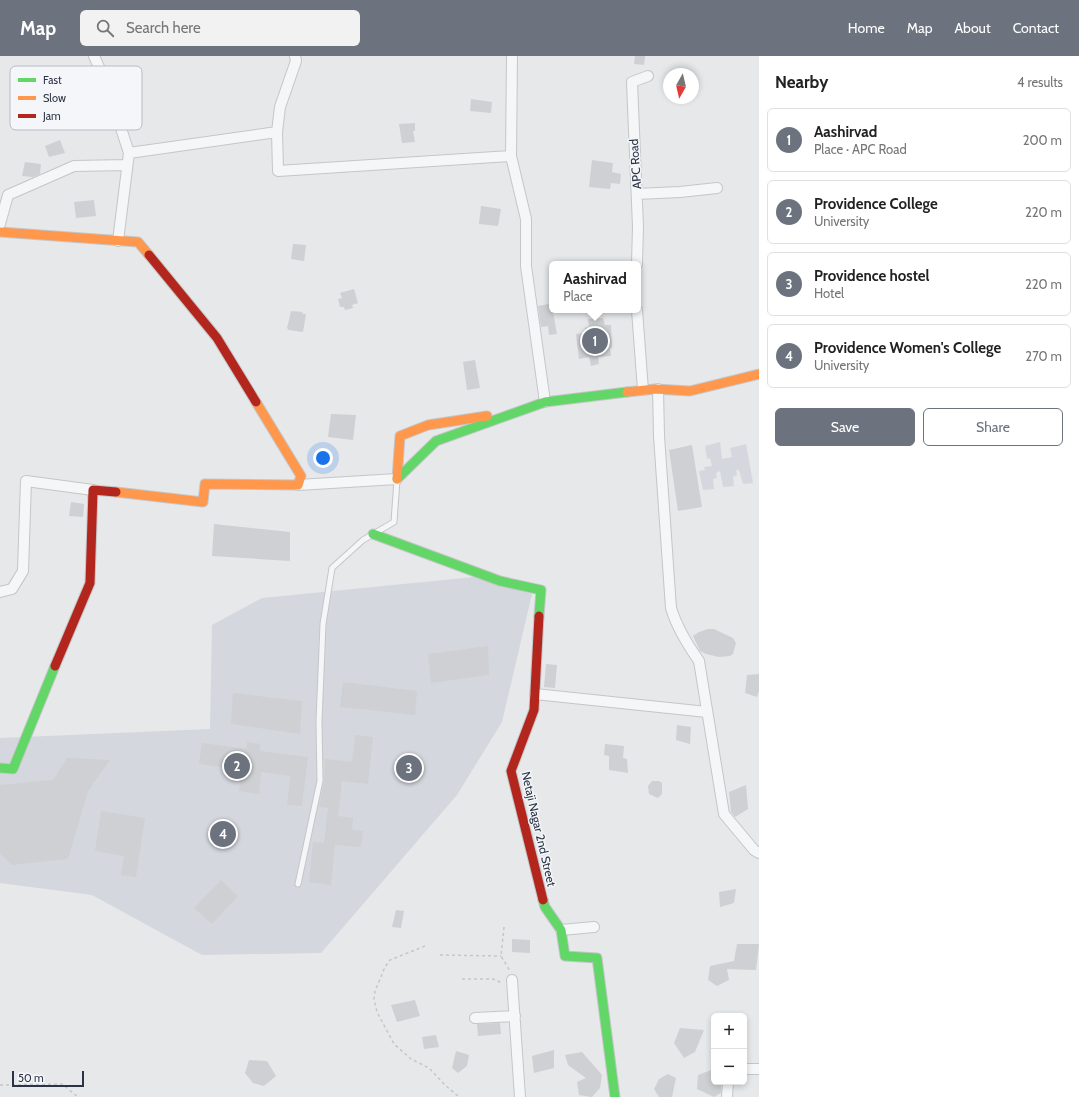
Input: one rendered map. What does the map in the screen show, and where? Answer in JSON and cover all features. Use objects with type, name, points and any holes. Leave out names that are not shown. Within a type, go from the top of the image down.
[{"type":"street","points":[[94,56],[99,66]]},
{"type":"street","points":[[295,56],[296,61],[280,107],[277,132],[278,171],[511,156]]},
{"type":"street","points":[[512,56],[511,156],[526,219],[526,266],[545,402]]},
{"type":"street","name":"APC Road","points":[[637,261],[637,194],[632,82],[636,79],[648,76]]},
{"type":"street","points":[[118,241],[129,153],[122,130]]},
{"type":"street","points":[[129,153],[277,132]]},
{"type":"street","points":[[0,224],[8,195],[74,166],[127,165]]},
{"type":"street","points":[[637,194],[680,192],[717,188]]},
{"type":"street","points":[[0,232],[138,242],[217,338],[301,476],[298,485]]},
{"type":"street","points":[[637,313],[643,390]]},
{"type":"street","points":[[0,592],[12,589],[23,571],[26,481],[203,502],[205,484],[298,485],[397,479],[436,441],[545,402],[643,390],[658,389],[690,392],[759,374]]},
{"type":"street","points":[[658,389],[659,443],[671,608],[674,621],[699,661],[724,814],[754,850],[759,853]]},
{"type":"street","points":[[397,479],[400,436],[428,425],[512,414]]},
{"type":"street","points":[[0,768],[13,770],[90,583],[93,490]]},
{"type":"street","name":"Netaji Nagar 2nd Street","points":[[373,534],[500,581],[541,590],[534,710],[511,771],[529,837],[545,907],[562,930],[565,956],[597,958],[615,1097]]},
{"type":"street","points":[[535,694],[707,712]]},
{"type":"street","points":[[562,930],[594,927]]},
{"type":"street","points":[[512,980],[520,1097]]},
{"type":"street","points":[[475,1018],[515,1016]]},
{"type":"street","points":[[747,1069],[759,1069]]},
{"type":"street","points":[[727,1097],[728,1085]]},
{"type":"lane","points":[[298,884],[320,781],[318,721],[323,624],[332,568],[363,540],[394,522],[397,479]]},
{"type":"path","points":[[504,927],[501,956],[509,970],[512,980]]},
{"type":"path","points":[[425,946],[390,960],[375,991],[374,999],[377,1012],[394,1044],[411,1059],[429,1068],[459,1097]]},
{"type":"path","points":[[440,955],[501,956]]},
{"type":"path","points":[[462,979],[493,979],[501,982],[513,994]]},
{"type":"path","points":[[0,1085],[62,1084],[78,1097]]},
{"type":"shaded area","points":[[720,442],[722,459],[732,457],[730,448],[746,444],[753,483],[743,484],[739,470],[736,470],[737,475],[733,477],[734,486],[723,487],[720,471],[716,473],[717,478],[713,479],[714,489],[703,490],[699,471],[705,470],[704,467],[712,466],[710,458],[707,459],[705,446]]},
{"type":"shaded area","points":[[474,577],[532,594],[502,722],[457,795],[321,953],[202,955],[92,895],[0,883],[0,738],[210,729],[212,625],[262,598]]},
{"type":"building","points":[[635,56],[645,56],[644,65],[634,64]]},
{"type":"building","points":[[471,99],[492,102],[491,113],[470,111]]},
{"type":"building","points":[[415,123],[415,131],[413,131],[415,142],[402,143],[399,124]]},
{"type":"building","points":[[60,140],[65,153],[49,157],[45,146]]},
{"type":"building","points":[[592,160],[613,163],[612,172],[621,174],[620,184],[611,183],[610,189],[589,187]]},
{"type":"building","points":[[25,162],[41,164],[40,174],[33,177],[22,176]]},
{"type":"building","points":[[94,200],[96,216],[76,218],[74,202]]},
{"type":"building","points":[[481,206],[501,209],[498,226],[479,224]]},
{"type":"building","points":[[293,244],[306,245],[304,261],[291,259]]},
{"type":"building","points":[[354,289],[358,303],[352,305],[353,308],[345,310],[344,307],[340,307],[338,299],[342,298],[340,293]]},
{"type":"building","points":[[549,304],[549,313],[553,313],[557,334],[549,335],[548,326],[541,327],[538,306]]},
{"type":"building","points":[[291,311],[303,312],[302,314],[306,314],[303,332],[289,330],[287,328]]},
{"type":"building","points":[[603,318],[605,325],[611,325],[611,356],[598,357],[599,364],[591,366],[589,357],[579,359],[576,334],[586,333],[585,328],[589,327],[588,319]]},
{"type":"building","points":[[475,360],[480,388],[467,390],[463,362]]},
{"type":"building","points":[[331,414],[356,415],[353,440],[328,437]]},
{"type":"building","points":[[692,445],[702,507],[678,511],[669,450]]},
{"type":"building","points":[[71,502],[84,504],[83,517],[69,516]]},
{"type":"building","points":[[214,524],[290,532],[290,561],[212,556]]},
{"type":"building","points":[[708,629],[714,629],[733,638],[736,643],[733,654],[730,656],[719,657],[700,651],[693,636]]},
{"type":"building","points":[[488,646],[489,675],[431,683],[428,654]]},
{"type":"building","points":[[546,664],[557,665],[555,688],[544,687]]},
{"type":"building","points":[[759,674],[759,691],[757,697],[745,693],[747,675]]},
{"type":"building","points":[[343,682],[417,691],[415,715],[340,707]]},
{"type":"building","points":[[233,693],[302,701],[300,734],[231,724]]},
{"type":"building","points":[[677,725],[691,727],[690,744],[676,740]]},
{"type":"building","points":[[355,735],[373,737],[368,784],[342,781],[338,816],[353,818],[352,830],[363,831],[361,847],[335,845],[331,885],[309,882],[313,842],[324,843],[328,808],[319,807],[324,782],[325,759],[352,762]]},
{"type":"building","points":[[247,742],[260,744],[260,751],[308,757],[302,806],[287,805],[290,776],[261,772],[259,794],[239,791],[242,770],[199,764],[202,743],[247,749]]},
{"type":"building","points":[[605,744],[624,746],[623,758],[627,759],[628,773],[609,770],[609,756],[604,755]]},
{"type":"building","points":[[67,758],[110,760],[88,791],[68,859],[12,865],[0,854],[0,785],[53,780]]},
{"type":"building","points":[[652,781],[659,781],[662,783],[662,794],[658,798],[649,794],[648,786]]},
{"type":"building","points":[[746,785],[748,809],[735,817],[731,812],[729,792]]},
{"type":"building","points":[[101,811],[145,818],[136,877],[121,875],[124,856],[95,851]]},
{"type":"building","points":[[221,880],[238,896],[212,924],[194,908]]},
{"type":"building","points":[[736,889],[734,903],[720,907],[719,892]]},
{"type":"building","points":[[396,910],[404,911],[401,928],[392,927]]},
{"type":"building","points":[[512,939],[530,940],[530,953],[512,952]]},
{"type":"building","points":[[737,944],[759,944],[756,970],[727,969],[729,980],[717,986],[708,980],[710,966],[734,961]]},
{"type":"building","points":[[415,1000],[420,1016],[397,1022],[391,1005]]},
{"type":"building","points":[[500,1023],[501,1034],[478,1036],[477,1024]]},
{"type":"building","points":[[680,1028],[704,1030],[695,1052],[684,1058],[674,1043]]},
{"type":"building","points":[[436,1035],[439,1047],[424,1049],[422,1037]]},
{"type":"building","points":[[554,1050],[554,1068],[534,1073],[532,1056]]},
{"type":"building","points":[[456,1051],[469,1055],[467,1066],[458,1073],[452,1068]]},
{"type":"building","points":[[582,1052],[602,1075],[600,1088],[592,1097],[579,1095],[577,1082],[586,1078],[568,1065],[565,1055]]},
{"type":"building","points":[[249,1060],[267,1061],[276,1076],[264,1086],[253,1083],[245,1073]]},
{"type":"building","points":[[711,1070],[711,1085],[721,1085],[721,1093],[714,1097],[697,1089],[698,1075]]},
{"type":"building","points":[[668,1074],[676,1078],[672,1097],[659,1097],[654,1089],[659,1079]]},
{"type":"traffic: fast","points":[[397,479],[436,441],[545,402],[627,392]]},
{"type":"traffic: fast","points":[[373,534],[500,581],[541,590],[539,616]]},
{"type":"traffic: fast","points":[[0,768],[13,769],[55,666]]},
{"type":"traffic: fast","points":[[543,900],[545,907],[561,930],[565,956],[597,958],[615,1097]]},
{"type":"traffic: slow","points":[[0,232],[138,242],[149,255]]},
{"type":"traffic: slow","points":[[627,392],[655,389],[690,391],[759,374]]},
{"type":"traffic: slow","points":[[116,492],[203,502],[205,484],[298,485],[301,476],[256,402]]},
{"type":"traffic: slow","points":[[397,479],[400,436],[428,425],[487,416]]},
{"type":"traffic: jam","points":[[149,255],[217,338],[256,402]]},
{"type":"traffic: jam","points":[[55,666],[90,583],[93,490],[116,492]]},
{"type":"traffic: jam","points":[[539,616],[534,710],[511,771],[543,900]]},
{"type":"place","name":"Aashirvad","points":[[595,341]]},
{"type":"place","name":"Providence College","points":[[237,766]]},
{"type":"place","name":"Providence hostel","points":[[409,768]]},
{"type":"place","name":"Providence Women's College","points":[[223,834]]}]
